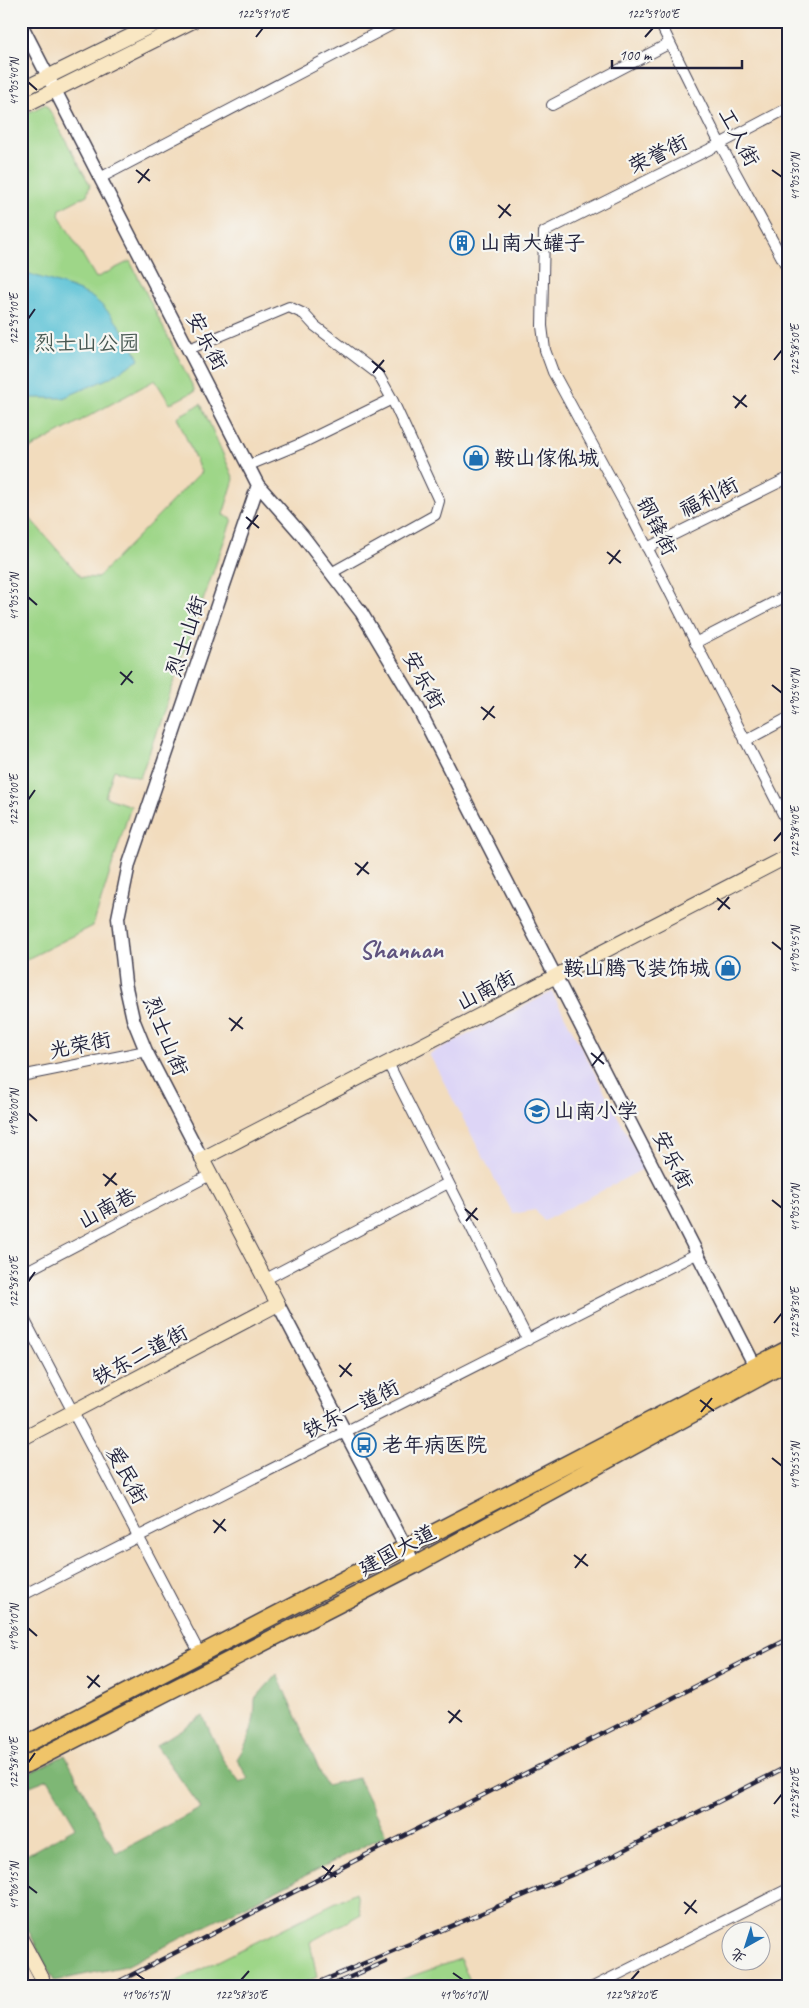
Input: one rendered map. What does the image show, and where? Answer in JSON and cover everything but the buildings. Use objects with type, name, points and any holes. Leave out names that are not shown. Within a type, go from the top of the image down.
[{"type":"highway","name":"建国大道","points":[[21,1768],[415,1565],[758,1371],[788,1349]]},
{"type":"highway","name":"建国大道","points":[[21,1747],[405,1548],[758,1371],[788,1362]]},
{"type":"main road","points":[[21,106],[50,84],[161,21]]},
{"type":"main road","points":[[21,90],[50,84],[193,21]]},
{"type":"main road","name":"山南街","points":[[202,1159],[788,856]]},
{"type":"main road","name":"烈士山街","points":[[202,1159],[278,1304]]},
{"type":"main road","name":"铁东二道街","points":[[21,1439],[74,1413],[278,1304]]},
{"type":"main road","points":[[21,1939],[42,1978]]},
{"type":"street","points":[[100,178],[399,21]]},
{"type":"street","name":"工人街","points":[[659,21],[720,144],[788,269]]},
{"type":"street","name":"安乐街","points":[[21,24],[50,84],[258,485],[302,534],[361,612],[416,704],[758,1371]]},
{"type":"street","points":[[552,105],[670,43]]},
{"type":"street","name":"荣誉街","points":[[544,232],[788,108]]},
{"type":"street","name":"钢锋街","points":[[544,232],[542,326],[546,350],[553,372],[648,548],[788,824]]},
{"type":"street","points":[[189,349],[290,307],[304,314],[315,326],[378,374],[392,399],[439,501],[435,515],[331,573]]},
{"type":"street","points":[[248,466],[300,444],[392,399]]},
{"type":"street","name":"福利街","points":[[648,548],[788,478]]},
{"type":"street","name":"烈士山街","points":[[202,1159],[146,1051],[133,1019],[125,983],[118,918],[122,890],[129,864],[258,485]]},
{"type":"street","points":[[695,643],[788,595]]},
{"type":"street","points":[[745,742],[788,718]]},
{"type":"street","name":"光荣街","points":[[21,1076],[146,1051]]},
{"type":"street","points":[[388,1063],[528,1340]]},
{"type":"street","name":"山南巷","points":[[21,1274],[210,1175]]},
{"type":"street","points":[[266,1280],[448,1183]]},
{"type":"street","name":"铁东一道街","points":[[21,1596],[345,1434],[698,1253]]},
{"type":"street","name":"烈士山街","points":[[278,1304],[415,1565]]},
{"type":"street","name":"爱民街","points":[[21,1313],[200,1654]]},
{"type":"street","points":[[593,1987],[788,1889]]},
{"type":"shaded area","name":"山南小学","points":[[552,992],[645,1168],[544,1221],[535,1210],[513,1214],[429,1054]]},
{"type":"green space","name":"烈士山公园","points":[[46,104],[90,185],[87,195],[60,209],[59,215],[96,278],[130,261],[195,391],[170,404],[155,380],[29,449],[21,445],[21,116]]},
{"type":"green space","points":[[201,404],[234,479],[223,515],[232,519],[140,778],[114,770],[105,797],[131,806],[93,926],[21,962],[21,508],[81,577],[97,578],[201,472],[177,417]]},
{"type":"green space","points":[[277,1674],[326,1785],[358,1778],[386,1835],[126,1966],[54,1981],[21,1916],[21,1858],[76,1827],[48,1779],[30,1786],[26,1775],[65,1755],[116,1853],[201,1808],[156,1745],[203,1716],[223,1760],[240,1782],[248,1779],[237,1759],[251,1730],[255,1699]]},
{"type":"green space","points":[[356,1892],[361,1914],[310,1942],[317,1977],[295,1987],[166,1987]]},
{"type":"green space","points":[[460,1959],[473,1987],[381,1987]]},
{"type":"water","points":[[21,269],[27,273],[86,294],[102,305],[117,322],[139,360],[107,379],[63,398],[21,398]]},
{"type":"railway","points":[[108,1987],[788,1639]]},
{"type":"railway","points":[[308,1987],[595,1865],[788,1766]]},
{"type":"railway","points":[[327,1987],[385,1962]]},
{"type":"place","name":"山南大罐子","points":[[462,243]]},
{"type":"place","name":"鞍山傢俬城","points":[[476,458]]},
{"type":"place","name":"鞍山腾飞装饰城","points":[[728,968]]},
{"type":"place","name":"山南小学","points":[[537,1111]]},
{"type":"place","name":"老年病医院","points":[[364,1445]]},
{"type":"district","name":"Shannan","points":[[401,949]]}]
